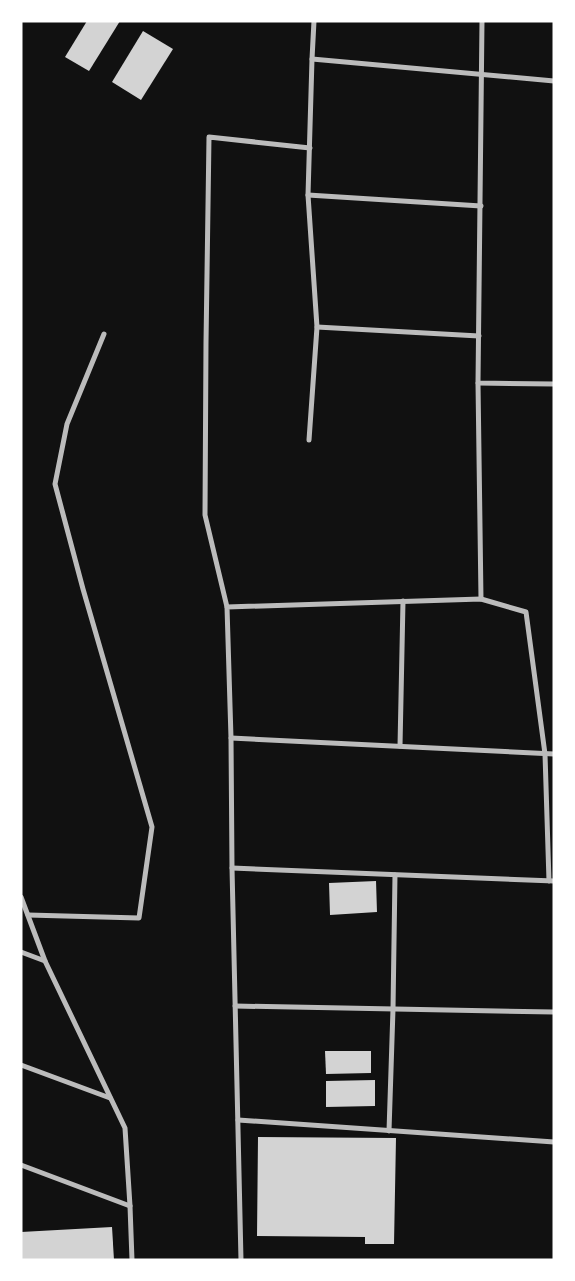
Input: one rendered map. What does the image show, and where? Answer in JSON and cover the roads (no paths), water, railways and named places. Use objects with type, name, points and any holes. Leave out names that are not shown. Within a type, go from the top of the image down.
[{"type":"street","points":[[309,440],[317,327],[308,195],[314,21]]},
{"type":"street","points":[[481,599],[478,383],[482,21]]},
{"type":"street","points":[[312,59],[554,81]]},
{"type":"street","points":[[241,1260],[231,738],[226,606],[204,515],[209,137],[310,148]]},
{"type":"street","points":[[308,195],[481,206]]},
{"type":"street","points":[[317,327],[479,336]]},
{"type":"street","points":[[28,915],[139,918],[152,827],[83,589],[55,484],[67,424],[104,334]]},
{"type":"street","points":[[478,383],[554,384]]},
{"type":"street","points":[[226,606],[481,599],[526,612],[546,754],[551,881],[232,868]]},
{"type":"street","points":[[400,746],[403,601]]},
{"type":"street","points":[[231,738],[554,754]]},
{"type":"street","points":[[389,1130],[395,875]]},
{"type":"street","points":[[21,897],[44,961],[125,1128],[132,1260]]},
{"type":"street","points":[[21,952],[44,961]]},
{"type":"street","points":[[235,1006],[554,1012]]},
{"type":"street","points":[[21,1065],[110,1098]]},
{"type":"street","points":[[238,1120],[554,1142]]},
{"type":"street","points":[[21,1165],[130,1206]]}]
